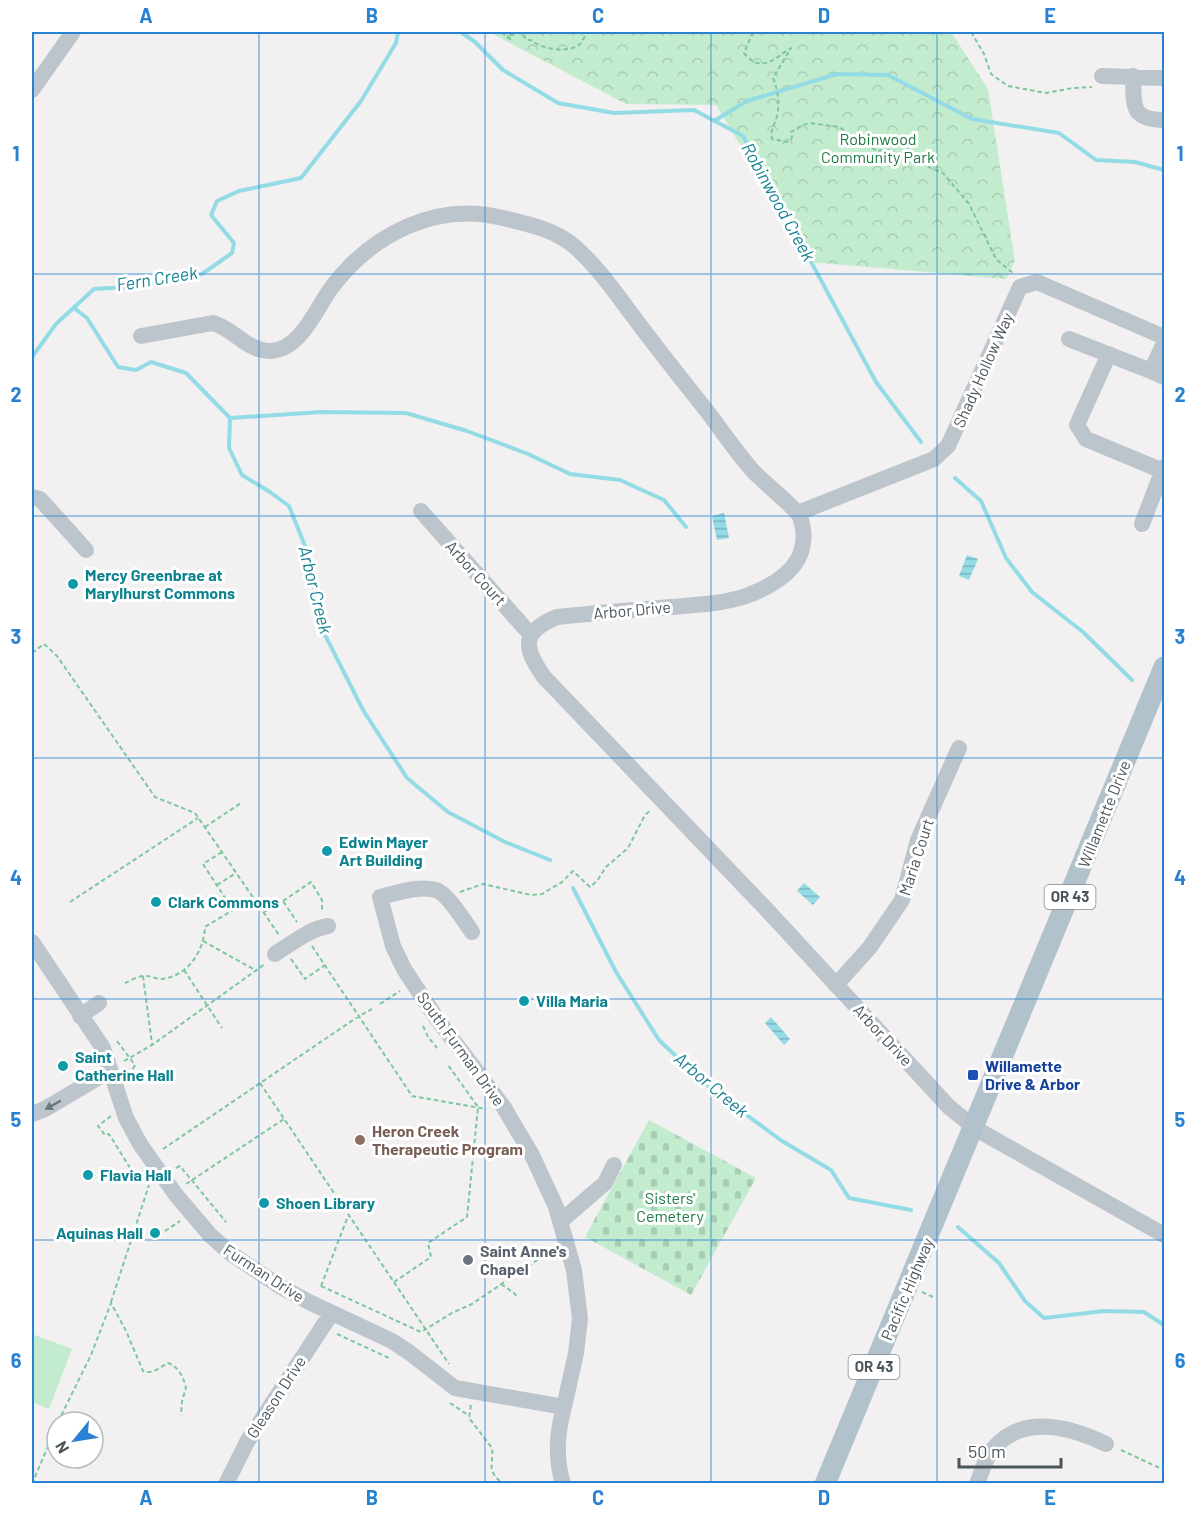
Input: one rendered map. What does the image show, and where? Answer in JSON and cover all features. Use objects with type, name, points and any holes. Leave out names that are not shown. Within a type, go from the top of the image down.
[{"type":"main road","name":"Willamette Drive","points":[[975,1128],[1164,667]]},
{"type":"main road","name":"Pacific Highway","points":[[825,1484],[975,1128]]},
{"type":"street","points":[[32,90],[73,32]]},
{"type":"street","points":[[1133,76],[1134,104],[1141,115],[1149,120],[1164,120]]},
{"type":"street","points":[[1101,82],[1133,76],[1164,78]]},
{"type":"street","points":[[141,336],[213,323],[225,326],[249,345],[261,350],[272,351],[285,348],[298,336],[331,288],[361,256],[401,229],[423,219],[484,214],[536,226],[572,244],[591,264],[624,303],[753,471],[798,513]]},
{"type":"street","name":"Shady Hollow Way","points":[[798,513],[934,459],[948,446],[1020,287],[1037,282],[1164,337]]},
{"type":"street","points":[[1070,339],[1158,374],[1164,343]]},
{"type":"street","points":[[1108,354],[1077,426],[1086,439],[1164,469],[1142,524]]},
{"type":"street","points":[[32,497],[40,499],[86,550]]},
{"type":"street","name":"Arbor Court","points":[[421,511],[531,635]]},
{"type":"street","name":"Arbor Drive","points":[[798,513],[803,527],[804,542],[797,561],[786,574],[760,590],[743,597],[711,603],[557,617],[542,623],[531,635],[529,641],[531,656],[544,677],[950,1107],[975,1128],[1164,1235]]},
{"type":"street","name":"Maria Court","points":[[836,985],[870,947],[902,900],[918,840],[959,748]]},
{"type":"street","name":"South Furman Drive","points":[[444,896],[438,890],[423,888],[380,897],[393,946],[404,969],[437,1019],[479,1072],[513,1123],[532,1155],[556,1207],[574,1270],[580,1319],[576,1353],[564,1407]]},
{"type":"street","points":[[444,896],[472,932]]},
{"type":"street","points":[[283,956],[305,935],[320,927],[325,920]]},
{"type":"street","name":"Furman Drive","points":[[32,942],[103,1048],[126,1118],[140,1144],[176,1195],[210,1236],[256,1271],[331,1314],[392,1341],[455,1388],[564,1407]]},
{"type":"street","points":[[80,1016],[99,1003]]},
{"type":"street","points":[[32,1114],[61,1101],[110,1071]]},
{"type":"street","points":[[561,1221],[604,1183],[614,1166]]},
{"type":"street","name":"Gleason Drive","points":[[226,1484],[247,1442],[331,1314]]},
{"type":"street","points":[[563,1484],[557,1441],[564,1407]]},
{"type":"street","points":[[977,1484],[990,1454],[1016,1430],[1048,1426],[1081,1432],[1106,1444]]},
{"type":"path","points":[[502,32],[506,37],[512,40],[507,36],[521,32],[527,40],[539,46],[564,50],[581,44],[588,32]]},
{"type":"path","points":[[753,32],[744,53],[750,60],[763,64],[773,62],[791,48],[773,78],[778,95],[772,139],[787,142],[792,138],[791,132],[803,124],[839,127],[877,151],[888,150],[943,173],[969,204],[996,259],[1005,265],[1017,279]]},
{"type":"path","points":[[971,32],[984,54],[991,74],[1008,86],[1046,93],[1101,82]]},
{"type":"path","points":[[32,653],[44,644],[57,656],[155,797],[195,813],[282,938]]},
{"type":"path","points":[[444,896],[483,884],[531,896],[542,894],[562,882],[573,871],[590,887],[606,867],[628,848],[645,815],[661,801]]},
{"type":"path","points":[[205,827],[241,802]]},
{"type":"path","points":[[70,902],[199,818]]},
{"type":"path","points":[[125,983],[143,976],[161,979],[184,970],[197,957],[205,927],[234,910],[203,864],[222,852]]},
{"type":"path","points":[[217,885],[236,873]]},
{"type":"path","points":[[264,912],[311,882],[322,900],[325,920]]},
{"type":"path","points":[[283,901],[302,929]]},
{"type":"path","points":[[110,1071],[152,1045],[257,971],[203,941]]},
{"type":"path","points":[[309,941],[412,1096],[478,1107]]},
{"type":"path","points":[[283,956],[305,979],[325,965]]},
{"type":"path","points":[[184,970],[222,1028]]},
{"type":"path","points":[[143,976],[152,1045]]},
{"type":"path","points":[[380,1004],[401,990]]},
{"type":"path","points":[[161,1150],[372,1009]]},
{"type":"path","points":[[130,1057],[135,1065],[130,1071],[130,1082]]},
{"type":"path","points":[[394,1282],[431,1257],[428,1243],[467,1217],[478,1107],[448,1065]]},
{"type":"path","points":[[260,1083],[453,1370]]},
{"type":"path","points":[[108,1108],[111,1116],[98,1126],[105,1135],[109,1134],[135,1176],[143,1171],[146,1175]]},
{"type":"path","points":[[190,1181],[284,1119]]},
{"type":"path","points":[[158,1144],[166,1157]]},
{"type":"path","points":[[171,1163],[175,1169],[180,1166],[226,1222]]},
{"type":"path","points":[[65,1410],[91,1355],[111,1303],[151,1181]]},
{"type":"path","points":[[319,1292],[348,1215]]},
{"type":"path","points":[[165,1231],[182,1220]]},
{"type":"path","points":[[321,1286],[369,1306],[421,1332],[472,1304],[554,1249]]},
{"type":"path","points":[[503,1264],[509,1279]]},
{"type":"path","points":[[501,1284],[518,1298]]},
{"type":"path","points":[[111,1303],[143,1371],[155,1371],[168,1363],[174,1365],[179,1371],[186,1388],[181,1414]]},
{"type":"path","points":[[336,1332],[339,1336],[397,1362]]},
{"type":"path","points":[[444,1398],[458,1410],[468,1414]]},
{"type":"path","points":[[472,1399],[469,1418],[492,1448],[490,1468],[504,1484]]},
{"type":"path","points":[[1106,1444],[1164,1470]]},
{"type":"path","points":[[32,1484],[45,1454]]},
{"type":"green space","name":"Robinwood Community Park","points":[[489,32],[951,32],[988,89],[1015,261],[1006,279],[810,262],[716,105],[626,104]]},
{"type":"green space","name":"Sisters' Cemetery","points":[[649,1120],[756,1178],[691,1295],[585,1237]]},
{"type":"green space","points":[[32,1334],[72,1349],[49,1409],[32,1402]]},
{"type":"water","points":[[724,513],[729,538],[717,540],[712,516]]},
{"type":"water","points":[[967,555],[978,559],[969,580],[959,576]]},
{"type":"water","points":[[804,883],[820,897],[813,905],[797,891]]},
{"type":"water","points":[[771,1017],[790,1039],[784,1045],[765,1023]]},
{"type":"waterway","name":"Fern Creek","points":[[32,357],[56,324],[94,289],[129,287],[202,274],[232,253],[234,243],[211,215],[217,201],[239,191],[301,178],[361,101],[396,43],[398,32]]},
{"type":"waterway","name":"Robinwood Creek","points":[[461,32],[475,42],[503,70],[558,103],[614,113],[694,110],[743,136],[876,382],[921,442]]},
{"type":"waterway","points":[[714,121],[747,101],[837,74],[888,75],[972,119],[1059,133],[1096,160],[1135,162],[1164,170]]},
{"type":"waterway","name":"Arbor Creek","points":[[74,308],[87,318],[118,367],[136,370],[151,362],[186,373],[230,418],[229,448],[242,475],[289,506],[309,556],[321,627],[363,710],[407,778],[448,812],[505,842],[550,860]]},
{"type":"waterway","points":[[230,418],[321,412],[406,413],[467,431],[528,454],[570,474],[620,480],[664,500],[686,527]]},
{"type":"waterway","name":"Robinwood Creek","points":[[955,478],[981,501],[1006,558],[1032,592],[1083,632],[1132,680]]},
{"type":"waterway","name":"Arbor Creek","points":[[573,888],[616,972],[659,1040],[705,1084],[782,1141],[831,1170],[849,1198],[911,1210]]},
{"type":"waterway","name":"Arbor Creek","points":[[958,1227],[999,1263],[1025,1301],[1044,1318],[1104,1311],[1144,1312],[1164,1325]]},
{"type":"place","name":"Mercy Greenbrae at Marylhurst Commons","points":[[73,584]]},
{"type":"place","name":"Edwin Mayer Art Building","points":[[327,851]]},
{"type":"place","name":"Clark Commons","points":[[156,902]]},
{"type":"place","name":"Villa Maria","points":[[524,1001]]},
{"type":"place","name":"Saint Catherine Hall","points":[[63,1066]]},
{"type":"place","name":"Willamette Drive & Arbor","points":[[973,1075]]},
{"type":"place","name":"Heron Creek Therapeutic Program","points":[[360,1140]]},
{"type":"place","name":"Flavia Hall","points":[[88,1175]]},
{"type":"place","name":"Shoen Library","points":[[264,1203]]},
{"type":"place","name":"Aquinas Hall","points":[[155,1233]]},
{"type":"place","name":"Saint Anne's Chapel","points":[[468,1260]]}]
